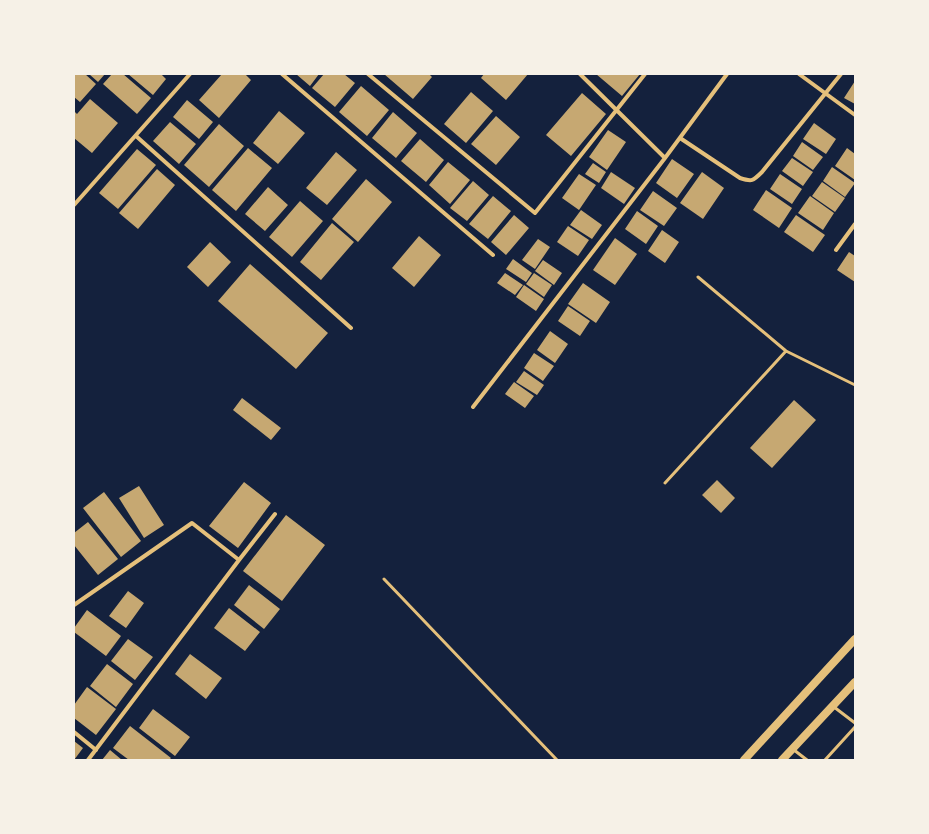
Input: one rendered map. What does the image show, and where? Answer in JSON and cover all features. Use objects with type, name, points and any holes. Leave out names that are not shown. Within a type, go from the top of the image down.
[{"type":"main road","points":[[744,760],[855,639]]},
{"type":"main road","points":[[782,760],[855,682]]},
{"type":"street","points":[[74,205],[190,74]]},
{"type":"street","points":[[282,74],[493,255]]},
{"type":"street","points":[[368,74],[535,213],[645,74]]},
{"type":"street","points":[[580,74],[665,158]]},
{"type":"street","points":[[473,407],[665,158],[727,74]]},
{"type":"street","points":[[799,74],[855,115]]},
{"type":"street","points":[[680,138],[740,178],[749,182],[755,180],[841,74]]},
{"type":"street","points":[[136,136],[351,328]]},
{"type":"street","points":[[836,250],[855,224]]},
{"type":"street","points":[[88,760],[238,560],[275,514]]},
{"type":"street","points":[[74,605],[192,523],[238,560]]},
{"type":"street","points":[[74,732],[96,750]]},
{"type":"lane","points":[[698,277],[786,351],[855,385]]},
{"type":"lane","points":[[665,483],[786,351]]},
{"type":"lane","points":[[384,579],[557,760]]},
{"type":"lane","points":[[833,706],[855,723]]},
{"type":"lane","points":[[826,760],[855,727]]},
{"type":"lane","points":[[793,748],[807,760]]},
{"type":"building","points":[[74,74],[85,74],[96,84],[80,102],[74,97]]},
{"type":"building","points":[[89,74],[105,74],[98,82]]},
{"type":"building","points":[[112,74],[123,74],[151,98],[137,114],[103,84]]},
{"type":"building","points":[[128,74],[161,74],[166,79],[153,95]]},
{"type":"building","points":[[222,74],[245,74],[251,80],[219,118],[199,100]]},
{"type":"building","points":[[296,74],[319,74],[310,86]]},
{"type":"building","points":[[324,74],[344,74],[355,83],[335,107],[312,88]]},
{"type":"building","points":[[384,74],[429,74],[432,77],[413,99]]},
{"type":"building","points":[[484,74],[528,74],[506,100],[481,78]]},
{"type":"building","points":[[596,74],[640,74],[622,96]]},
{"type":"building","points":[[855,81],[855,104],[844,98]]},
{"type":"building","points":[[361,86],[389,110],[367,136],[339,112]]},
{"type":"building","points":[[471,92],[493,111],[466,143],[444,124]]},
{"type":"building","points":[[582,93],[606,114],[571,156],[546,135]]},
{"type":"building","points":[[90,99],[118,123],[92,153],[74,138],[74,111],[77,114]]},
{"type":"building","points":[[187,100],[213,122],[199,139],[173,117]]},
{"type":"building","points":[[279,111],[305,133],[278,164],[253,143]]},
{"type":"building","points":[[393,112],[417,133],[396,158],[372,138]]},
{"type":"building","points":[[496,116],[520,137],[496,165],[471,144]]},
{"type":"building","points":[[170,122],[196,144],[179,164],[153,141]]},
{"type":"building","points":[[814,123],[836,139],[826,154],[803,139]]},
{"type":"building","points":[[219,124],[244,146],[209,187],[184,165]]},
{"type":"building","points":[[608,130],[626,142],[607,170],[589,157]]},
{"type":"building","points":[[420,139],[444,160],[426,182],[401,161]]},
{"type":"building","points":[[802,142],[823,157],[813,170],[793,156]]},
{"type":"building","points":[[248,148],[272,168],[236,211],[212,190]]},
{"type":"building","points":[[847,148],[855,154],[855,180],[835,166]]},
{"type":"building","points":[[137,149],[156,165],[118,209],[99,193]]},
{"type":"building","points":[[336,152],[357,170],[327,205],[306,188]]},
{"type":"building","points":[[792,158],[813,172],[803,186],[782,171]]},
{"type":"building","points":[[672,159],[694,174],[677,198],[656,183]]},
{"type":"building","points":[[448,162],[470,180],[450,204],[429,185]]},
{"type":"building","points":[[593,163],[606,172],[599,183],[585,174]]},
{"type":"building","points":[[832,167],[855,183],[845,197],[823,181]]},
{"type":"building","points":[[157,169],[175,185],[138,229],[119,213]]},
{"type":"building","points":[[611,172],[635,188],[624,204],[601,188]]},
{"type":"building","points":[[702,172],[724,188],[703,219],[680,203]]},
{"type":"building","points":[[579,174],[596,185],[579,210],[562,198]]},
{"type":"building","points":[[780,174],[802,189],[792,204],[770,189]]},
{"type":"building","points":[[366,179],[392,202],[358,242],[332,219]]},
{"type":"building","points":[[473,181],[489,195],[467,221],[450,208]]},
{"type":"building","points":[[822,182],[845,198],[835,212],[812,196]]},
{"type":"building","points":[[268,187],[288,205],[265,231],[245,214]]},
{"type":"building","points":[[766,190],[792,208],[779,228],[753,210]]},
{"type":"building","points":[[653,191],[677,208],[664,226],[640,210]]},
{"type":"building","points":[[493,196],[511,211],[488,239],[469,224]]},
{"type":"building","points":[[810,196],[834,213],[823,230],[798,213]]},
{"type":"building","points":[[300,201],[323,221],[292,257],[269,237]]},
{"type":"building","points":[[581,210],[602,225],[592,239],[570,225]]},
{"type":"building","points":[[637,211],[658,226],[646,244],[625,229]]},
{"type":"building","points":[[514,215],[529,228],[506,255],[491,242]]},
{"type":"building","points":[[796,215],[825,235],[813,252],[784,232]]},
{"type":"building","points":[[332,223],[354,242],[321,280],[300,262]]},
{"type":"building","points":[[568,226],[589,240],[578,256],[557,242]]},
{"type":"building","points":[[662,230],[679,242],[665,263],[648,251]]},
{"type":"building","points":[[419,236],[441,255],[414,287],[392,268]]},
{"type":"building","points":[[615,238],[637,254],[615,285],[593,270]]},
{"type":"building","points":[[538,239],[550,247],[535,269],[522,260]]},
{"type":"building","points":[[210,242],[231,262],[208,287],[187,267]]},
{"type":"building","points":[[849,252],[855,256],[855,282],[837,270]]},
{"type":"building","points":[[513,259],[532,273],[526,282],[506,269]]},
{"type":"building","points":[[543,260],[562,273],[554,285],[535,271]]},
{"type":"building","points":[[250,264],[328,333],[296,369],[218,301]]},
{"type":"building","points":[[505,273],[523,285],[515,295],[497,283]]},
{"type":"building","points":[[534,273],[552,285],[544,297],[526,284]]},
{"type":"building","points":[[583,283],[610,302],[596,323],[568,304]]},
{"type":"building","points":[[524,285],[544,299],[536,311],[516,297]]},
{"type":"building","points":[[568,306],[590,321],[580,336],[558,321]]},
{"type":"building","points":[[550,331],[568,344],[555,363],[537,350]]},
{"type":"building","points":[[534,353],[554,366],[543,381],[524,368]]},
{"type":"building","points":[[524,371],[544,385],[537,395],[516,382]]},
{"type":"building","points":[[514,382],[534,396],[525,408],[505,394]]},
{"type":"building","points":[[242,398],[281,428],[271,440],[233,410]]},
{"type":"building","points":[[794,400],[816,420],[772,468],[750,448]]},
{"type":"building","points":[[717,480],[735,498],[721,513],[702,495]]},
{"type":"building","points":[[244,482],[271,503],[238,548],[209,526]]},
{"type":"building","points":[[139,486],[164,525],[144,538],[119,498]]},
{"type":"building","points":[[104,492],[141,541],[121,557],[83,508]]},
{"type":"building","points":[[286,515],[325,545],[282,601],[243,571]]},
{"type":"building","points":[[88,522],[118,559],[98,575],[74,545],[74,533]]},
{"type":"building","points":[[249,585],[280,609],[264,629],[234,605]]},
{"type":"building","points":[[128,591],[144,603],[126,628],[109,616]]},
{"type":"building","points":[[229,608],[260,632],[245,651],[214,628]]},
{"type":"building","points":[[87,610],[121,636],[106,656],[74,632],[74,628]]},
{"type":"building","points":[[128,639],[153,657],[135,680],[111,661]]},
{"type":"building","points":[[190,654],[222,678],[206,699],[175,674]]},
{"type":"building","points":[[107,664],[133,684],[116,707],[90,686]]},
{"type":"building","points":[[87,687],[116,709],[96,735],[74,718],[74,705]]},
{"type":"building","points":[[153,709],[190,737],[175,756],[139,728]]},
{"type":"building","points":[[130,726],[171,758],[169,760],[129,760],[113,748]]},
{"type":"building","points":[[74,741],[83,748],[74,760]]},
{"type":"building","points":[[110,750],[122,760],[102,760]]}]
